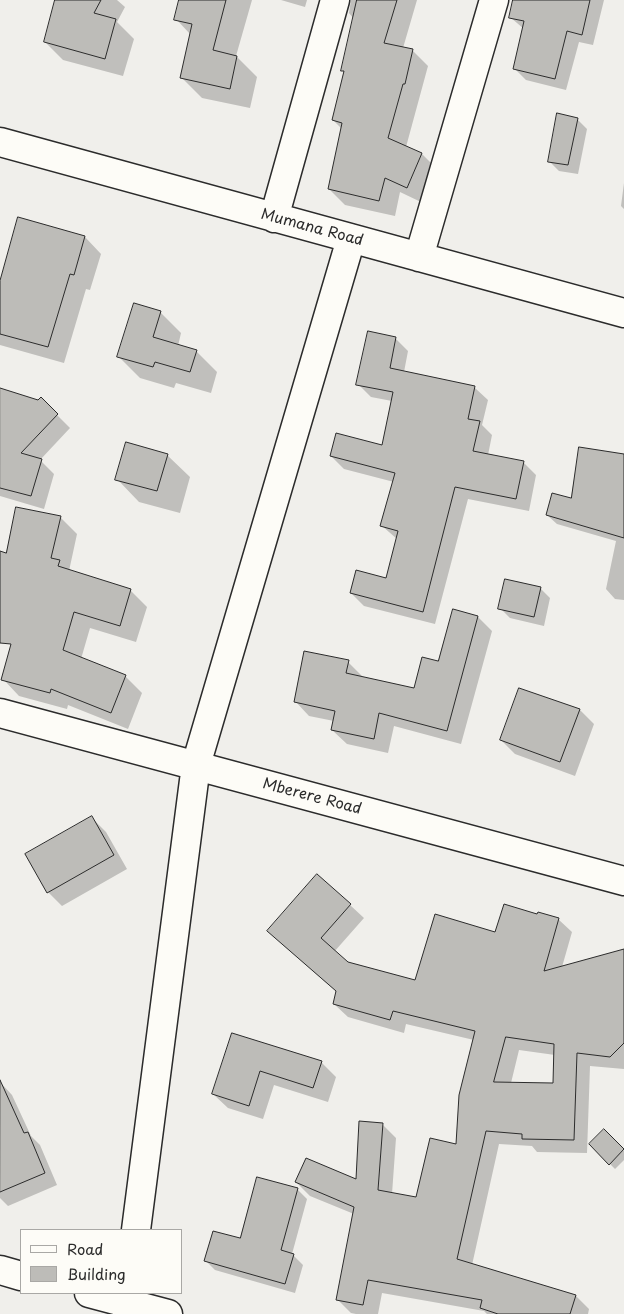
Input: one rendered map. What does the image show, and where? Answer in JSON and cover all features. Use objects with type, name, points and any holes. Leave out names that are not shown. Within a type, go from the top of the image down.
[{"type":"street","points":[[274,218],[336,0]]},
{"type":"street","points":[[419,257],[494,0]]},
{"type":"street","name":"Mumana Road","points":[[2,149],[274,218],[624,313]]},
{"type":"street","points":[[136,1229],[196,765],[351,239]]},
{"type":"street","name":"Mberere Road","points":[[0,713],[624,881]]},
{"type":"street","points":[[0,1270],[20,1276]]},
{"type":"street","points":[[93,1294],[168,1314]]},
{"type":"building","points":[[55,0],[101,0],[94,13],[116,19],[105,59],[44,42]]},
{"type":"building","points":[[179,0],[226,0],[213,50],[237,56],[230,89],[180,78],[192,24],[174,20]]},
{"type":"building","points":[[357,0],[397,0],[384,43],[413,49],[405,84],[403,84],[388,138],[422,153],[407,188],[385,178],[379,201],[328,189],[342,123],[332,120],[344,71],[341,71]]},
{"type":"building","points":[[513,0],[590,0],[582,35],[567,31],[555,79],[513,69],[524,21],[509,18]]},
{"type":"building","points":[[557,113],[578,118],[568,165],[548,162]]},
{"type":"building","points":[[18,217],[85,236],[74,275],[70,274],[48,347],[0,334],[0,281]]},
{"type":"building","points":[[134,303],[161,311],[153,337],[197,350],[190,372],[155,362],[153,367],[117,357]]},
{"type":"building","points":[[368,331],[396,337],[390,368],[475,386],[468,419],[480,421],[473,451],[524,461],[516,499],[455,487],[423,612],[350,593],[356,570],[386,578],[398,531],[380,526],[395,473],[330,456],[336,433],[382,445],[393,392],[356,385]]},
{"type":"building","points":[[0,388],[38,400],[41,397],[58,414],[21,453],[42,459],[31,496],[0,488]]},
{"type":"building","points":[[126,442],[168,454],[157,491],[115,480]]},
{"type":"building","points":[[579,447],[624,454],[624,538],[546,515],[552,493],[571,498]]},
{"type":"building","points":[[16,507],[61,516],[51,558],[60,560],[58,566],[131,589],[120,626],[74,612],[63,650],[126,675],[111,713],[51,689],[50,693],[1,680],[11,644],[0,643],[0,551],[6,553]]},
{"type":"building","points":[[505,579],[541,587],[534,617],[498,609]]},
{"type":"building","points":[[453,609],[478,616],[447,731],[379,713],[374,739],[331,730],[335,711],[294,702],[304,651],[349,660],[346,673],[414,688],[422,657],[438,661]]},
{"type":"building","points":[[519,688],[580,709],[560,762],[500,740]]},
{"type":"building","points":[[92,816],[114,855],[47,893],[25,854]]},
{"type":"building","points":[[317,874],[351,904],[321,938],[348,962],[415,980],[435,914],[495,932],[504,904],[537,914],[538,912],[559,918],[544,971],[624,949],[624,1043],[610,1057],[577,1053],[574,1140],[522,1139],[522,1134],[486,1131],[457,1259],[576,1295],[570,1314],[498,1314],[480,1308],[482,1300],[368,1280],[363,1305],[336,1300],[354,1207],[295,1182],[306,1158],[356,1179],[359,1121],[383,1123],[378,1190],[416,1197],[430,1138],[456,1144],[459,1095],[475,1031],[393,1011],[390,1020],[333,1004],[336,991],[267,931]],"holes":[[[506,1037],[554,1044],[553,1083],[494,1082]]]},
{"type":"building","points":[[232,1033],[322,1061],[313,1088],[260,1071],[249,1106],[212,1094]]},
{"type":"building","points":[[0,1080],[24,1133],[28,1132],[45,1173],[0,1192]]},
{"type":"building","points":[[604,1129],[624,1149],[609,1165],[589,1144]]},
{"type":"building","points":[[257,1177],[298,1188],[281,1250],[294,1254],[285,1284],[204,1261],[213,1231],[240,1238]]}]
